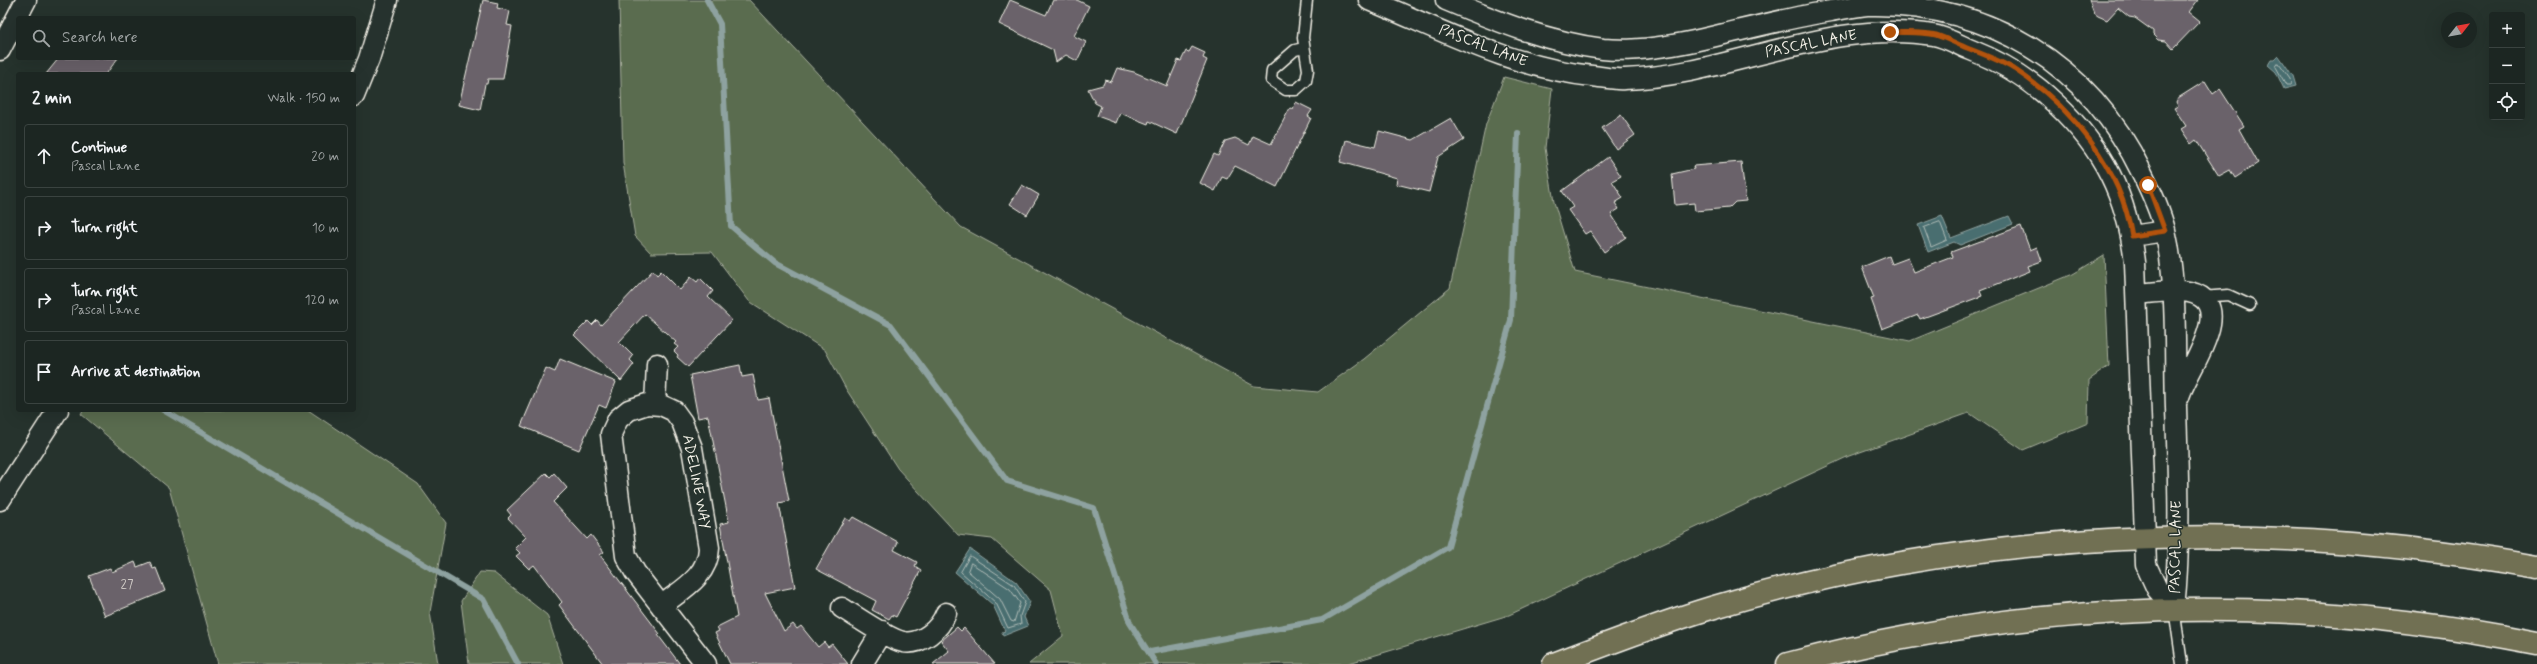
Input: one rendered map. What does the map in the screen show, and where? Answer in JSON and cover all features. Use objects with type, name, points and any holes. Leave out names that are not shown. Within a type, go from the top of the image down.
[{"type":"highway","points":[[1554,664],[1652,627],[1712,608],[1873,569],[2012,547],[2145,537],[2344,542],[2419,549],[2537,567]]},
{"type":"highway","points":[[1788,664],[1839,650],[1983,624],[2069,615],[2174,608],[2348,616],[2407,622],[2537,643]]},
{"type":"street","points":[[18,16],[26,0]]},
{"type":"street","points":[[356,91],[369,59],[387,0]]},
{"type":"street","name":"PASCAL LANE","points":[[1369,0],[1515,61],[1572,74],[1623,80],[1673,74],[1845,35],[1890,32],[1936,35],[1996,60],[2024,76],[2060,107],[2085,134],[2109,171],[2128,214],[2132,236],[2137,294],[2145,537],[2149,573],[2157,589],[2174,608]]},
{"type":"street","name":"PASCAL LANE","points":[[1446,0],[1508,26],[1564,42],[1605,49],[1645,48],[1691,42],[1766,24],[1866,5],[1926,9],[1979,22],[2029,45],[2052,59],[2091,97],[2122,136],[2132,152],[2148,185],[2165,231],[2173,292],[2176,417],[2178,537],[2174,608]]},
{"type":"street","points":[[0,50],[16,19]]},
{"type":"street","points":[[1969,49],[1979,22]]},
{"type":"street","points":[[1766,24],[1768,52]]},
{"type":"street","points":[[2132,236],[2165,231]]},
{"type":"street","points":[[2137,294],[2188,292],[2202,297],[2211,312],[2211,325],[2204,345],[2182,386],[2176,417]]},
{"type":"street","points":[[655,404],[657,364]]},
{"type":"street","name":"ADELINE WAY","points":[[661,606],[701,573],[708,559],[708,548],[692,448],[685,428],[674,411],[655,404],[638,406],[622,414],[613,426],[611,440],[624,549],[630,565],[661,606],[706,664]]},
{"type":"street","points":[[0,500],[57,412]]},
{"type":"street","points":[[842,608],[882,631],[905,642],[920,639],[936,630],[946,613]]},
{"type":"street","points":[[862,664],[882,631]]},
{"type":"lane","points":[[1304,48],[1303,38],[1307,0]]},
{"type":"lane","points":[[2202,297],[2228,295],[2250,305]]},
{"type":"lane","points":[[2174,608],[2182,664]]},
{"type":"green space","points":[[619,0],[749,0],[961,227],[1254,386],[1318,392],[1364,359],[1450,288],[1486,124],[1504,77],[1552,89],[1545,148],[1554,202],[1575,272],[1910,341],[2073,274],[2104,255],[2109,366],[2089,380],[2088,423],[2023,450],[1969,413],[1849,456],[1509,615],[1346,664],[1029,664],[1063,636],[1051,590],[992,539],[958,535],[898,469],[846,389],[825,350],[749,301],[712,252],[651,253],[635,236],[623,163]]},
{"type":"green space","points":[[82,412],[311,412],[418,484],[446,523],[430,612],[438,664],[218,664],[169,488],[81,414]]},
{"type":"green space","points":[[480,572],[494,573],[547,615],[563,664],[469,664],[461,601]]},
{"type":"water","points":[[2279,56],[2293,76],[2296,86],[2284,89],[2276,72],[2268,65],[2271,60],[2275,60]]},
{"type":"water","points":[[1942,216],[1951,238],[2009,216],[2013,224],[1960,245],[1954,242],[1928,252],[1918,225]]},
{"type":"water","points":[[970,549],[1016,582],[1030,602],[1024,617],[1028,626],[1003,636],[1002,632],[1005,631],[993,605],[955,572]]},
{"type":"building","points":[[483,0],[498,3],[497,8],[510,11],[507,25],[512,26],[503,79],[488,79],[487,84],[485,84],[480,110],[459,105]]},
{"type":"building","points":[[1010,0],[1046,15],[1053,0],[1077,0],[1089,6],[1074,36],[1086,42],[1077,61],[1066,55],[1056,62],[1053,50],[999,24]]},
{"type":"building","points":[[2089,0],[2198,0],[2189,12],[2200,21],[2173,49],[2166,41],[2158,40],[2153,35],[2153,31],[2135,18],[2129,17],[2118,8],[2107,20],[2098,16],[2094,13]]},
{"type":"building","points":[[1192,47],[1205,53],[1203,58],[1207,60],[1177,134],[1149,121],[1148,124],[1120,113],[1116,123],[1097,116],[1101,106],[1095,103],[1088,89],[1103,85],[1105,80],[1111,82],[1117,68],[1134,72],[1167,86],[1178,60],[1181,61],[1186,51],[1189,52]]},
{"type":"building","points":[[57,60],[116,60],[108,72],[48,72]]},
{"type":"building","points":[[2205,81],[2213,94],[2220,89],[2244,126],[2239,129],[2258,163],[2235,178],[2230,170],[2219,176],[2196,140],[2191,144],[2181,129],[2186,126],[2174,108],[2178,106],[2176,102],[2178,98]]},
{"type":"building","points":[[1296,102],[1312,110],[1308,116],[1311,118],[1277,187],[1235,166],[1227,179],[1222,177],[1215,191],[1200,183],[1214,154],[1218,156],[1225,141],[1235,138],[1249,145],[1253,136],[1271,144],[1290,108],[1293,109]]},
{"type":"building","points":[[1621,115],[1635,135],[1616,149],[1602,128]]},
{"type":"building","points":[[1451,118],[1464,140],[1438,157],[1429,192],[1396,184],[1397,178],[1340,162],[1346,140],[1375,147],[1379,131],[1413,140]]},
{"type":"building","points":[[1608,157],[1621,176],[1612,181],[1623,198],[1615,203],[1619,209],[1611,214],[1626,237],[1604,252],[1590,231],[1585,234],[1568,210],[1573,207],[1562,191]]},
{"type":"building","points":[[1741,162],[1746,201],[1735,202],[1729,208],[1695,211],[1694,203],[1675,205],[1672,174],[1694,169],[1693,166]]},
{"type":"building","points":[[1022,185],[1039,195],[1027,215],[1010,204]]},
{"type":"building","points":[[2021,226],[2030,250],[2037,247],[2042,261],[2028,266],[2030,271],[1980,291],[1982,296],[1920,319],[1918,315],[1882,329],[1871,299],[1874,298],[1862,267],[1889,256],[1892,264],[1908,258],[1914,272],[1953,257],[1951,252]]},
{"type":"building","points":[[653,270],[657,275],[661,271],[680,290],[691,277],[697,282],[700,278],[713,291],[708,297],[732,320],[688,367],[677,357],[678,355],[674,351],[678,347],[674,344],[676,342],[645,314],[619,342],[633,356],[630,360],[634,364],[621,381],[574,335],[588,321],[592,325],[597,320],[601,325]]},
{"type":"building","points":[[560,359],[616,382],[606,408],[599,405],[579,450],[521,426],[546,368],[555,372]]},
{"type":"building","points":[[740,365],[742,377],[753,375],[758,400],[769,398],[789,501],[779,503],[795,587],[765,593],[784,631],[793,624],[797,629],[801,626],[818,647],[824,642],[828,647],[832,644],[848,664],[730,664],[715,633],[719,631],[717,627],[737,617],[720,524],[729,522],[708,416],[698,418],[690,375]]},
{"type":"building","points":[[546,473],[550,477],[554,473],[567,488],[553,502],[587,539],[591,535],[604,552],[600,555],[660,634],[658,635],[680,664],[603,664],[559,605],[562,602],[534,565],[529,569],[516,556],[520,553],[515,548],[526,537],[508,518],[511,515],[507,510]]},
{"type":"building","points":[[853,517],[898,542],[894,550],[917,562],[915,566],[921,570],[896,617],[892,615],[889,619],[872,610],[876,601],[816,569],[845,518],[850,521]]},
{"type":"building","points":[[135,562],[137,567],[150,562],[153,569],[156,568],[165,591],[105,616],[89,576],[110,568],[112,572]]},
{"type":"building","points":[[957,627],[961,631],[964,628],[995,664],[933,664],[949,651],[941,641]]},
{"type":"waterway","points":[[707,0],[720,24],[731,226],[775,263],[891,325],[1007,481],[1094,508],[1130,623],[1156,664]]},
{"type":"waterway","points":[[1150,652],[1322,620],[1448,547],[1511,320],[1518,133]]},
{"type":"waterway","points":[[166,412],[483,599],[518,664]]},
{"type":"route","points":[[1890,32],[1936,35],[1996,60],[2024,76],[2065,112],[2085,134],[2098,152],[2120,193],[2128,214],[2132,236],[2165,231],[2148,185]]}]
